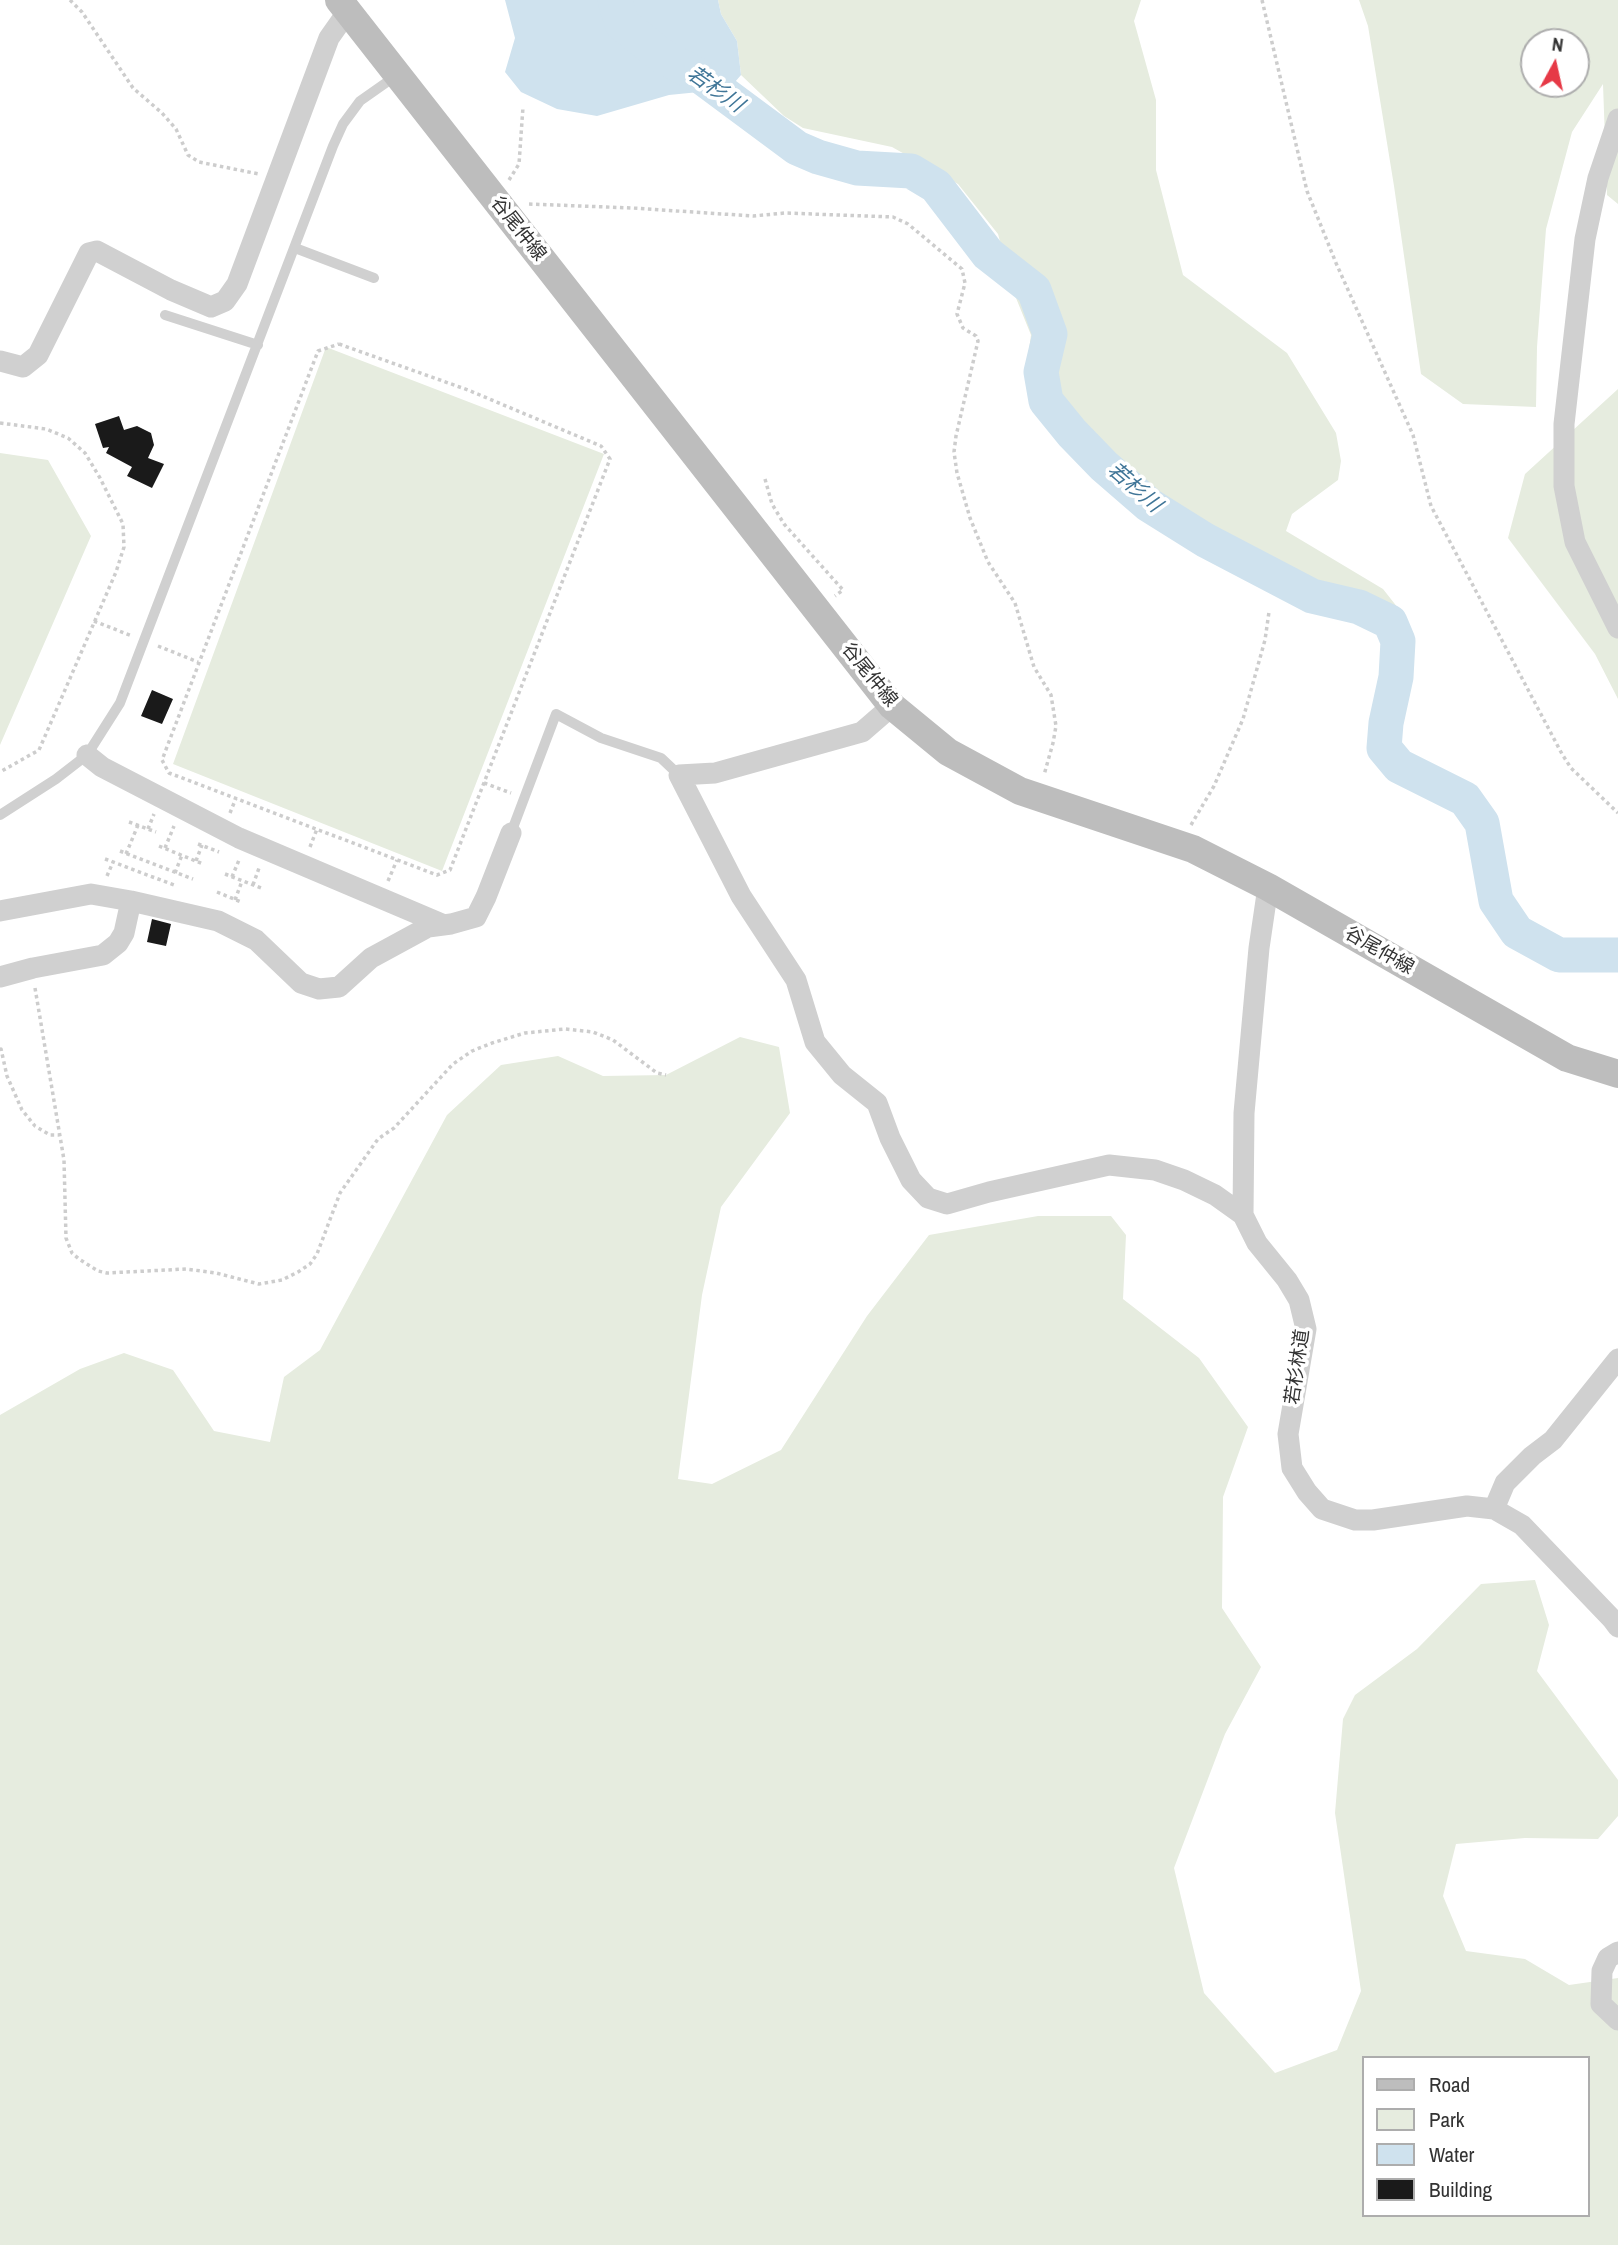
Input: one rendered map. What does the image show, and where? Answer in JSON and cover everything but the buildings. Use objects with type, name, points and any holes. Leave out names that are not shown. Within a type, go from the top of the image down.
[{"type":"main road","name":"谷尾仲線","points":[[343,5],[892,706],[948,752],[1020,791],[1193,849],[1268,887],[1567,1058],[1618,1074]]},
{"type":"street","points":[[0,361],[23,367],[38,355],[89,253],[97,251],[171,290],[211,307],[225,301],[237,284],[343,5]]},
{"type":"street","points":[[1618,119],[1598,178],[1585,239],[1570,362],[1564,437],[1564,486],[1575,542],[1618,628]]},
{"type":"street","points":[[892,706],[862,732],[716,772],[679,775],[741,896],[796,980],[815,1042],[842,1075],[877,1103],[890,1138],[911,1180],[928,1198],[947,1204],[1109,1165],[1155,1170],[1184,1180],[1214,1195],[1242,1215]]},
{"type":"street","points":[[86,755],[102,767],[239,838],[445,925]]},
{"type":"street","points":[[0,911],[91,894],[131,901],[218,921],[256,940],[302,984],[319,989],[339,987],[372,958],[428,927],[476,917],[511,833]]},
{"type":"street","points":[[1242,1215],[1245,1099],[1259,948],[1268,887]]},
{"type":"street","points":[[0,977],[103,955],[118,943],[124,933],[131,901]]},
{"type":"street","name":"若杉林道","points":[[1242,1215],[1257,1243],[1287,1280],[1299,1300],[1307,1329],[1288,1434],[1292,1468],[1322,1509],[1355,1520],[1373,1520],[1467,1506],[1494,1509],[1522,1525],[1618,1627]]},
{"type":"street","points":[[1494,1509],[1505,1483],[1553,1440],[1618,1359]]},
{"type":"street","points":[[1618,1952],[1608,1958],[1602,1971],[1601,2004],[1618,2020]]},
{"type":"lane","points":[[0,815],[56,779],[86,755],[120,703],[343,124],[360,101],[397,75]]},
{"type":"lane","points":[[295,248],[374,278]]},
{"type":"lane","points":[[164,315],[258,345]]},
{"type":"lane","points":[[511,833],[556,714],[600,738],[661,758],[679,775]]},
{"type":"path","points":[[70,0],[82,12],[133,88],[162,113],[176,130],[188,155],[199,162],[276,178]]},
{"type":"path","points":[[1262,0],[1307,191],[1413,435],[1431,506],[1562,754],[1571,768],[1618,813]]},
{"type":"path","points":[[523,107],[519,164],[499,205],[632,208],[753,216],[785,213],[893,218],[908,224],[962,269],[965,283],[957,314],[963,328],[978,341],[956,436],[954,452],[957,473],[970,518],[988,562],[1014,603],[1034,667],[1051,695],[1056,726],[1054,743],[1038,797]]},
{"type":"path","points":[[339,344],[468,390],[601,446],[610,459],[484,783],[450,870],[437,875],[169,773],[162,760],[318,351],[339,344]]},
{"type":"path","points":[[0,423],[46,429],[68,438],[85,453],[122,524],[124,547],[116,572],[39,750],[0,772]]},
{"type":"path","points":[[765,479],[772,505],[784,524],[843,590],[816,609]]},
{"type":"path","points":[[1179,845],[1214,786],[1243,719],[1265,640],[1269,612]]},
{"type":"path","points":[[484,783],[524,798]]},
{"type":"path","points":[[148,829],[155,812]]},
{"type":"path","points":[[165,848],[176,821]]},
{"type":"path","points":[[130,822],[156,832]]},
{"type":"path","points":[[126,853],[138,825]]},
{"type":"path","points":[[196,861],[202,845]]},
{"type":"path","points":[[159,846],[203,864]]},
{"type":"path","points":[[120,851],[193,879]]},
{"type":"path","points":[[175,873],[182,855]]},
{"type":"path","points":[[105,859],[174,884]]},
{"type":"path","points":[[232,877],[239,860]]},
{"type":"path","points":[[253,885],[259,868]]},
{"type":"path","points":[[225,874],[264,889]]},
{"type":"path","points":[[235,900],[242,881]]},
{"type":"path","points":[[217,892],[241,902]]},
{"type":"path","points":[[33,968],[60,1135],[65,1177],[66,1238],[72,1253],[88,1266],[107,1273],[186,1269],[216,1273],[248,1282],[268,1283],[290,1276],[310,1264],[324,1241],[340,1193],[365,1156],[378,1139],[394,1128],[437,1079],[472,1051],[525,1033],[565,1029],[593,1032],[613,1040],[657,1073],[666,1075]]},
{"type":"path","points":[[0,1050],[7,1076],[22,1110],[36,1126],[50,1135],[60,1135]]},
{"type":"green space","points":[[718,0],[1141,0],[1134,21],[1156,100],[1156,170],[1183,275],[1287,353],[1336,433],[1341,461],[1338,480],[1292,514],[1286,531],[1383,589],[1398,608],[1328,615],[1146,517],[1026,372],[1031,335],[1014,293],[998,234],[958,184],[892,147],[803,128],[784,116],[741,75],[737,41],[721,14]]},
{"type":"green space","points":[[1359,0],[1618,0],[1618,204],[1607,195],[1603,84],[1572,132],[1546,229],[1537,347],[1536,407],[1463,404],[1421,374],[1368,26]]},
{"type":"green space","points":[[326,347],[604,454],[442,871],[173,764]]},
{"type":"green space","points":[[1618,389],[1618,699],[1595,654],[1508,538],[1525,474]]},
{"type":"green space","points":[[0,453],[48,460],[91,536],[0,745]]},
{"type":"green space","points":[[740,1037],[779,1047],[790,1113],[721,1207],[702,1295],[678,1479],[712,1484],[781,1450],[867,1316],[929,1235],[1038,1216],[1111,1216],[1126,1235],[1123,1299],[1199,1358],[1248,1427],[1223,1497],[1222,1608],[1261,1667],[1225,1734],[1174,1868],[1204,1993],[1275,2073],[1337,2050],[1361,1991],[1335,1813],[1343,1719],[1355,1695],[1417,1649],[1481,1584],[1535,1580],[1549,1625],[1537,1671],[1618,1780],[1618,1816],[1598,1839],[1525,1838],[1456,1844],[1443,1896],[1466,1951],[1525,1959],[1569,1985],[1618,1978],[1618,2245],[0,2245],[0,1415],[80,1369],[124,1353],[173,1370],[214,1431],[270,1442],[284,1377],[320,1350],[447,1115],[501,1065],[558,1056],[603,1076],[666,1075]]},
{"type":"water","points":[[505,0],[718,0],[721,14],[737,41],[741,75],[729,89],[669,95],[597,116],[557,109],[521,92],[505,72],[515,38]]},
{"type":"waterway","name":"若杉川","points":[[615,0],[622,24],[665,58],[700,76],[797,148],[857,168],[911,171],[936,186],[988,254],[1034,290],[1050,334],[1041,372],[1046,401],[1072,433],[1104,466],[1149,505],[1205,540],[1312,596],[1359,607],[1390,622],[1398,641],[1396,677],[1386,723],[1384,748],[1399,766],[1465,799],[1482,823],[1496,901],[1517,932],[1559,955],[1618,955]]}]
